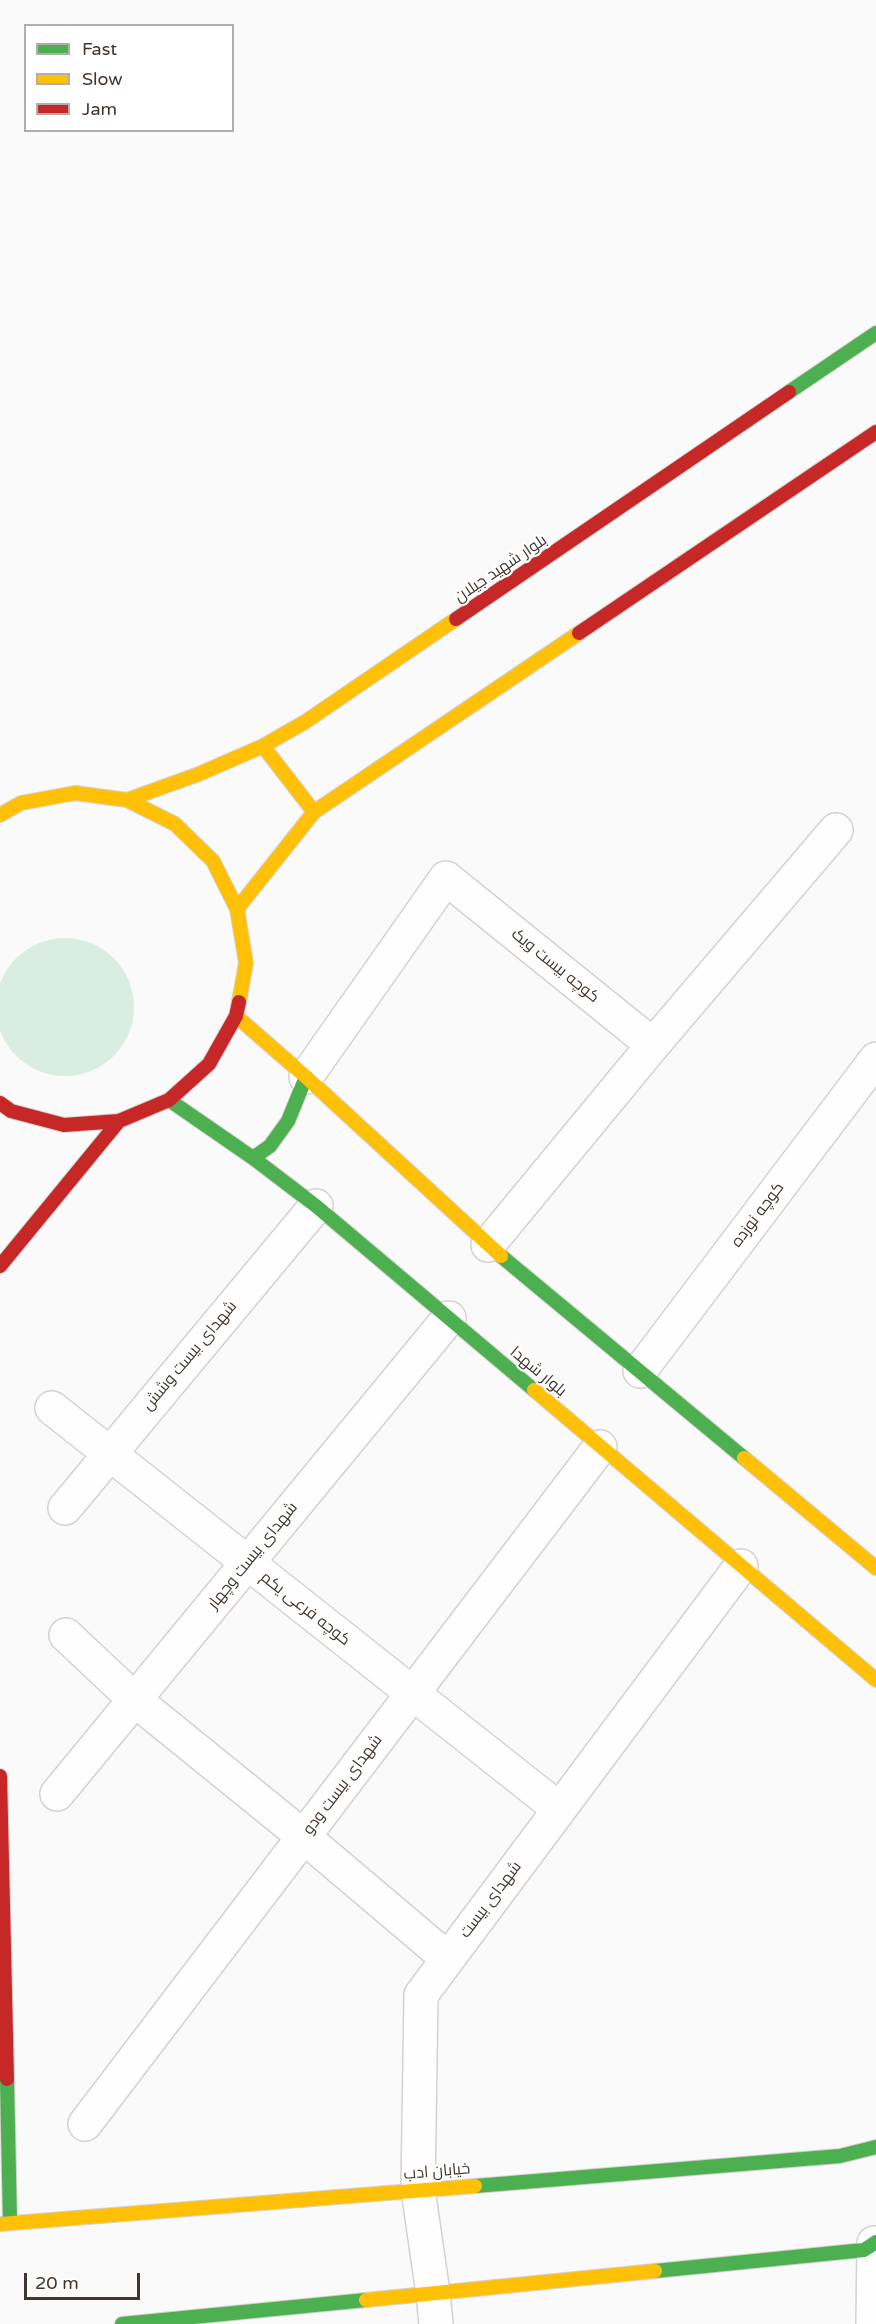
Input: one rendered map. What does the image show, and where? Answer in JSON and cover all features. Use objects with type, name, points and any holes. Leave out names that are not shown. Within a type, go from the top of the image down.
[{"type":"street","name":"بلوار شهید جیلان","points":[[127,800],[199,774],[263,746],[305,722],[876,333]]},
{"type":"street","points":[[237,909],[314,812],[876,432]]},
{"type":"street","points":[[263,746],[314,812]]},
{"type":"street","points":[[0,815],[21,803],[75,793],[127,800],[175,824],[213,861],[237,909],[246,963],[236,1016],[209,1064],[169,1100],[118,1121],[64,1125],[11,1111],[0,1103]]},
{"type":"street","points":[[488,1245],[652,1045],[836,830]]},
{"type":"street","name":"کوچه بیست ویک","points":[[306,1077],[446,878],[652,1045]]},
{"type":"street","points":[[236,1016],[306,1077],[488,1245],[876,1568]]},
{"type":"street","name":"کوچه نوزده","points":[[640,1371],[876,1059]]},
{"type":"street","points":[[253,1158],[270,1146],[288,1121],[306,1077]]},
{"type":"street","name":"بلوار شهدا","points":[[169,1100],[253,1158],[316,1206],[876,1680]]},
{"type":"street","points":[[0,1266],[118,1121]]},
{"type":"street","name":"شهدای بیست وشش","points":[[65,1508],[316,1206]]},
{"type":"street","name":"شهدای بیست وچهار","points":[[57,1794],[449,1318]]},
{"type":"street","name":"کوچه فرعی یکم","points":[[52,1408],[559,1809]]},
{"type":"street","name":"شهدای بیست ودو","points":[[85,2124],[600,1447]]},
{"type":"street","name":"شهدای بیست","points":[[434,2309],[418,2190],[421,1995],[741,1566]]},
{"type":"street","points":[[66,1635],[135,1700],[304,1837],[447,1958]]},
{"type":"street","points":[[0,1776],[5,2224]]},
{"type":"street","name":"خیابان ادب","points":[[5,2224],[840,2156],[876,2147]]},
{"type":"street","points":[[122,2324],[434,2309],[864,2250],[875,2243]]},
{"type":"street","points":[[873,2324],[875,2243]]},
{"type":"green space","points":[[51,939],[79,939],[104,949],[123,968],[133,993],[133,1021],[123,1046],[104,1065],[79,1075],[51,1075],[26,1065],[7,1046],[-1,1028],[-1,986],[7,968],[26,949]]},
{"type":"traffic: fast","points":[[789,392],[876,333]]},
{"type":"traffic: fast","points":[[253,1158],[270,1146],[288,1121],[306,1077]]},
{"type":"traffic: fast","points":[[169,1100],[253,1158],[316,1206],[534,1390]]},
{"type":"traffic: fast","points":[[501,1256],[744,1458]]},
{"type":"traffic: fast","points":[[7,2079],[10,2223]]},
{"type":"traffic: fast","points":[[475,2186],[840,2156],[876,2147]]},
{"type":"traffic: fast","points":[[655,2271],[864,2250],[876,2242]]},
{"type":"traffic: fast","points":[[122,2324],[366,2300]]},
{"type":"traffic: slow","points":[[127,800],[199,774],[263,746],[305,722],[456,619]]},
{"type":"traffic: slow","points":[[237,909],[314,812],[579,633]]},
{"type":"traffic: slow","points":[[263,746],[314,812]]},
{"type":"traffic: slow","points":[[0,815],[21,803],[75,793],[127,800],[175,824],[213,861],[237,909],[246,963],[239,1002]]},
{"type":"traffic: slow","points":[[236,1016],[501,1256]]},
{"type":"traffic: slow","points":[[534,1390],[876,1680]]},
{"type":"traffic: slow","points":[[744,1458],[876,1568]]},
{"type":"traffic: slow","points":[[0,2224],[475,2186]]},
{"type":"traffic: slow","points":[[366,2300],[655,2271]]},
{"type":"traffic: jam","points":[[456,619],[789,392]]},
{"type":"traffic: jam","points":[[579,633],[876,432]]},
{"type":"traffic: jam","points":[[0,1103],[11,1111],[64,1125],[119,1121],[169,1100],[209,1064],[236,1016],[239,1002]]},
{"type":"traffic: jam","points":[[0,1266],[119,1121]]},
{"type":"traffic: jam","points":[[0,1776],[7,2079]]}]
